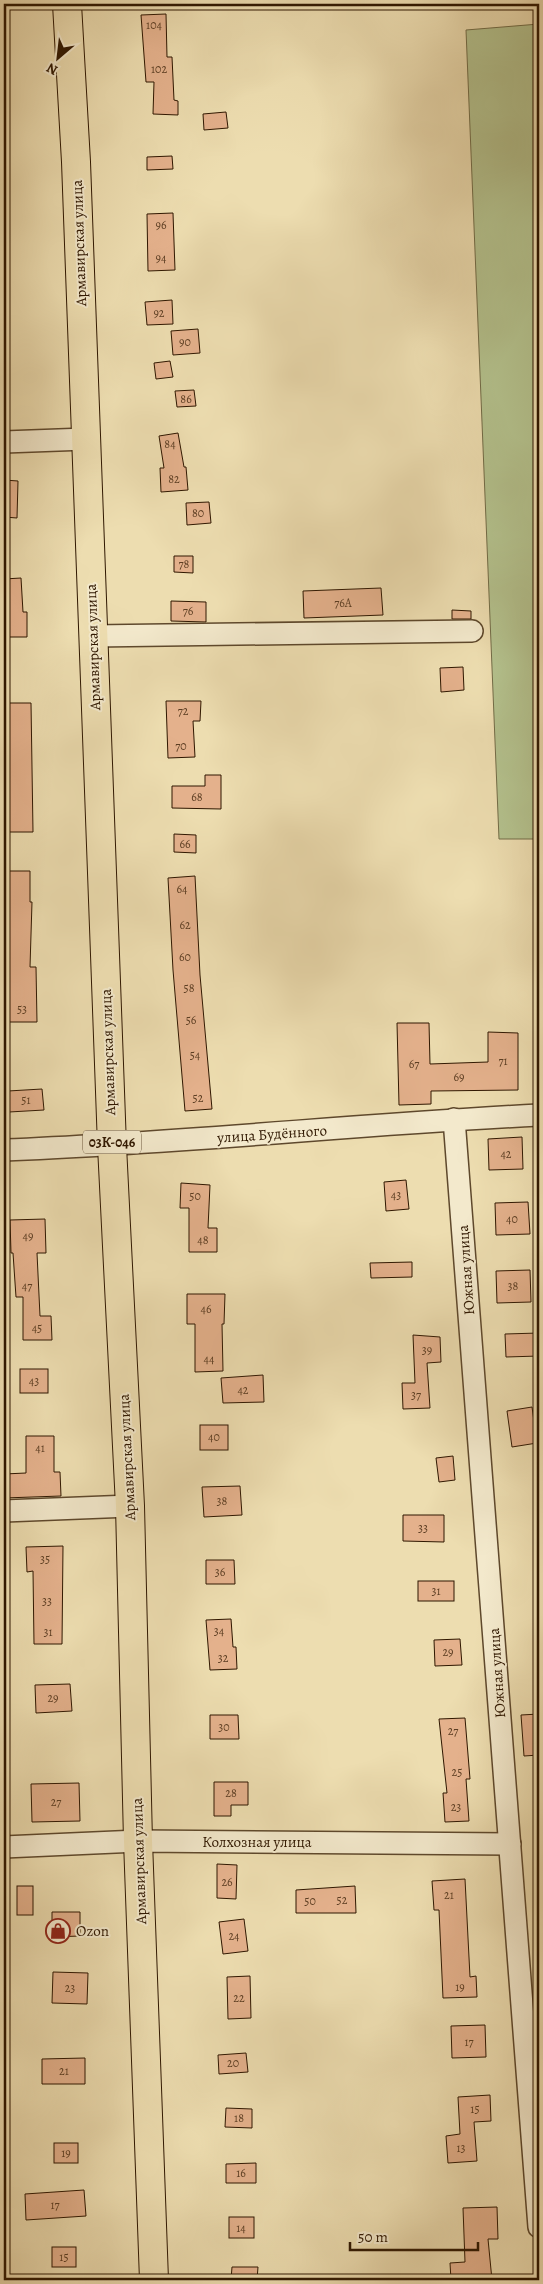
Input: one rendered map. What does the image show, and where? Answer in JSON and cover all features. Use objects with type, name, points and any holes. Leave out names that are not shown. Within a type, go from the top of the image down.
[{"type":"main road","name":"Армавирская улица","points":[[67,4],[76,162],[112,1146],[130,1506],[138,1841],[154,2280]]},
{"type":"street","points":[[4,442],[86,438]]},
{"type":"street","points":[[93,636],[472,631]]},
{"type":"street","name":"улица Будённого","points":[[4,1150],[112,1146],[454,1119],[539,1115]]},
{"type":"street","name":"Южная улица","points":[[454,1119],[539,2228]]},
{"type":"street","points":[[4,1511],[130,1506]]},
{"type":"street","name":"Колхозная улица","points":[[4,1847],[138,1841],[510,1844]]},
{"type":"green space","points":[[539,24],[539,839],[499,839],[466,30]]},
{"type":"building","points":[[166,14],[167,57],[172,57],[174,100],[178,101],[178,115],[153,114],[154,82],[146,82],[141,15]]},
{"type":"building","points":[[226,112],[228,128],[204,130],[203,114]]},
{"type":"building","points":[[172,156],[173,169],[147,170],[147,157]]},
{"type":"building","points":[[173,213],[175,270],[148,271],[147,214]]},
{"type":"building","points":[[172,300],[173,324],[147,325],[145,302]]},
{"type":"building","points":[[198,329],[200,353],[173,355],[171,331]]},
{"type":"building","points":[[170,361],[173,377],[156,379],[154,363]]},
{"type":"building","points":[[194,390],[196,406],[177,407],[175,391]]},
{"type":"building","points":[[178,433],[184,467],[186,467],[188,490],[161,492],[160,468],[164,468],[159,436]]},
{"type":"building","points":[[4,480],[18,481],[17,518],[4,517]]},
{"type":"building","points":[[209,502],[211,523],[187,525],[186,503]]},
{"type":"building","points":[[174,556],[193,556],[193,573],[174,572]]},
{"type":"building","points":[[21,578],[23,612],[27,612],[27,637],[4,637],[4,579]]},
{"type":"building","points":[[381,588],[383,615],[304,618],[303,591]]},
{"type":"building","points":[[171,601],[206,602],[206,622],[171,621]]},
{"type":"building","points":[[452,610],[471,611],[471,619],[452,619]]},
{"type":"building","points":[[463,667],[464,690],[441,692],[440,668]]},
{"type":"building","points":[[166,701],[201,701],[200,721],[193,721],[195,757],[168,758]]},
{"type":"building","points":[[4,703],[31,703],[33,832],[5,832]]},
{"type":"building","points":[[205,775],[221,775],[221,809],[172,808],[172,786],[205,786]]},
{"type":"building","points":[[174,834],[196,835],[196,853],[174,852]]},
{"type":"building","points":[[4,871],[30,871],[30,902],[32,902],[30,967],[36,967],[37,1022],[8,1022],[8,952],[4,952],[6,895],[4,895]]},
{"type":"building","points":[[195,876],[200,975],[212,1109],[185,1111],[173,970],[168,878]]},
{"type":"building","points":[[397,1023],[429,1023],[430,1064],[488,1062],[488,1032],[518,1033],[518,1090],[431,1091],[431,1104],[399,1105]]},
{"type":"building","points":[[42,1089],[44,1110],[9,1112],[8,1091]]},
{"type":"building","points":[[522,1137],[523,1169],[489,1170],[488,1139]]},
{"type":"building","points":[[406,1180],[409,1209],[386,1211],[384,1182]]},
{"type":"building","points":[[181,1183],[210,1185],[208,1228],[217,1228],[217,1252],[189,1252],[189,1208],[180,1208]]},
{"type":"building","points":[[528,1202],[530,1234],[496,1235],[495,1203]]},
{"type":"building","points":[[45,1219],[46,1253],[37,1253],[40,1316],[51,1316],[52,1340],[23,1340],[23,1297],[16,1297],[13,1253],[11,1253],[10,1220]]},
{"type":"building","points":[[412,1262],[412,1277],[371,1278],[370,1263]]},
{"type":"building","points":[[530,1270],[531,1302],[497,1303],[496,1271]]},
{"type":"building","points":[[187,1294],[225,1294],[224,1324],[222,1324],[223,1371],[195,1372],[195,1324],[187,1324]]},
{"type":"building","points":[[539,1333],[539,1356],[506,1357],[505,1334]]},
{"type":"building","points":[[413,1335],[440,1337],[441,1362],[427,1363],[430,1408],[403,1409],[402,1383],[415,1383]]},
{"type":"building","points":[[20,1369],[48,1369],[48,1393],[20,1393]]},
{"type":"building","points":[[263,1375],[264,1402],[223,1403],[221,1378]]},
{"type":"building","points":[[532,1407],[537,1443],[512,1447],[507,1411]]},
{"type":"building","points":[[200,1425],[228,1425],[228,1450],[200,1450]]},
{"type":"building","points":[[26,1436],[54,1436],[54,1472],[60,1472],[61,1496],[4,1498],[4,1474],[26,1473]]},
{"type":"building","points":[[453,1456],[455,1480],[439,1482],[436,1458]]},
{"type":"building","points":[[240,1486],[242,1515],[204,1517],[202,1487]]},
{"type":"building","points":[[403,1515],[444,1515],[444,1542],[403,1541]]},
{"type":"building","points":[[63,1546],[62,1644],[34,1644],[33,1571],[27,1572],[26,1547]]},
{"type":"building","points":[[206,1560],[234,1560],[235,1584],[206,1584]]},
{"type":"building","points":[[418,1581],[454,1581],[454,1601],[418,1601]]},
{"type":"building","points":[[231,1619],[233,1647],[236,1647],[237,1669],[210,1670],[206,1620]]},
{"type":"building","points":[[460,1639],[462,1665],[435,1666],[434,1640]]},
{"type":"building","points":[[70,1684],[72,1711],[36,1713],[35,1685]]},
{"type":"building","points":[[539,1714],[539,1755],[524,1756],[521,1715]]},
{"type":"building","points":[[210,1715],[238,1715],[239,1739],[210,1739]]},
{"type":"building","points":[[465,1718],[470,1779],[466,1779],[469,1821],[445,1822],[443,1793],[447,1793],[439,1719]]},
{"type":"building","points":[[214,1782],[248,1782],[248,1805],[231,1805],[231,1816],[214,1816]]},
{"type":"building","points":[[79,1783],[80,1821],[32,1822],[31,1784]]},
{"type":"building","points":[[217,1864],[237,1865],[236,1899],[217,1898]]},
{"type":"building","points":[[465,1879],[470,1977],[476,1976],[477,1997],[443,1998],[439,1910],[434,1910],[432,1881]]},
{"type":"building","points":[[17,1886],[33,1886],[33,1915],[17,1915]]},
{"type":"building","points":[[355,1886],[356,1913],[296,1913],[296,1890]]},
{"type":"building","points":[[52,1912],[80,1912],[80,1936],[52,1937]]},
{"type":"building","points":[[244,1919],[248,1951],[223,1954],[219,1922]]},
{"type":"building","points":[[53,1972],[88,1973],[87,2004],[52,2003]]},
{"type":"building","points":[[250,1976],[251,2018],[228,2019],[227,1977]]},
{"type":"building","points":[[485,2025],[486,2057],[452,2058],[451,2026]]},
{"type":"building","points":[[246,2053],[248,2072],[219,2074],[218,2055]]},
{"type":"building","points":[[85,2058],[85,2084],[42,2084],[42,2059]]},
{"type":"building","points":[[490,2095],[491,2121],[474,2122],[477,2161],[448,2163],[446,2136],[460,2134],[458,2097]]},
{"type":"building","points":[[226,2108],[252,2109],[252,2128],[225,2127]]},
{"type":"building","points":[[54,2143],[78,2143],[78,2163],[54,2163]]},
{"type":"building","points":[[256,2163],[256,2183],[226,2183],[226,2164]]},
{"type":"building","points":[[84,2190],[86,2216],[26,2220],[25,2194]]},
{"type":"building","points":[[497,2207],[498,2239],[488,2239],[492,2280],[451,2280],[450,2263],[465,2262],[463,2208]]},
{"type":"building","points":[[229,2217],[254,2217],[254,2238],[229,2238]]},
{"type":"building","points":[[52,2247],[76,2247],[76,2267],[52,2267]]},
{"type":"building","points":[[232,2267],[258,2267],[257,2280],[231,2280]]},
{"type":"place","name":"Ozon","points":[[58,1931]]}]
